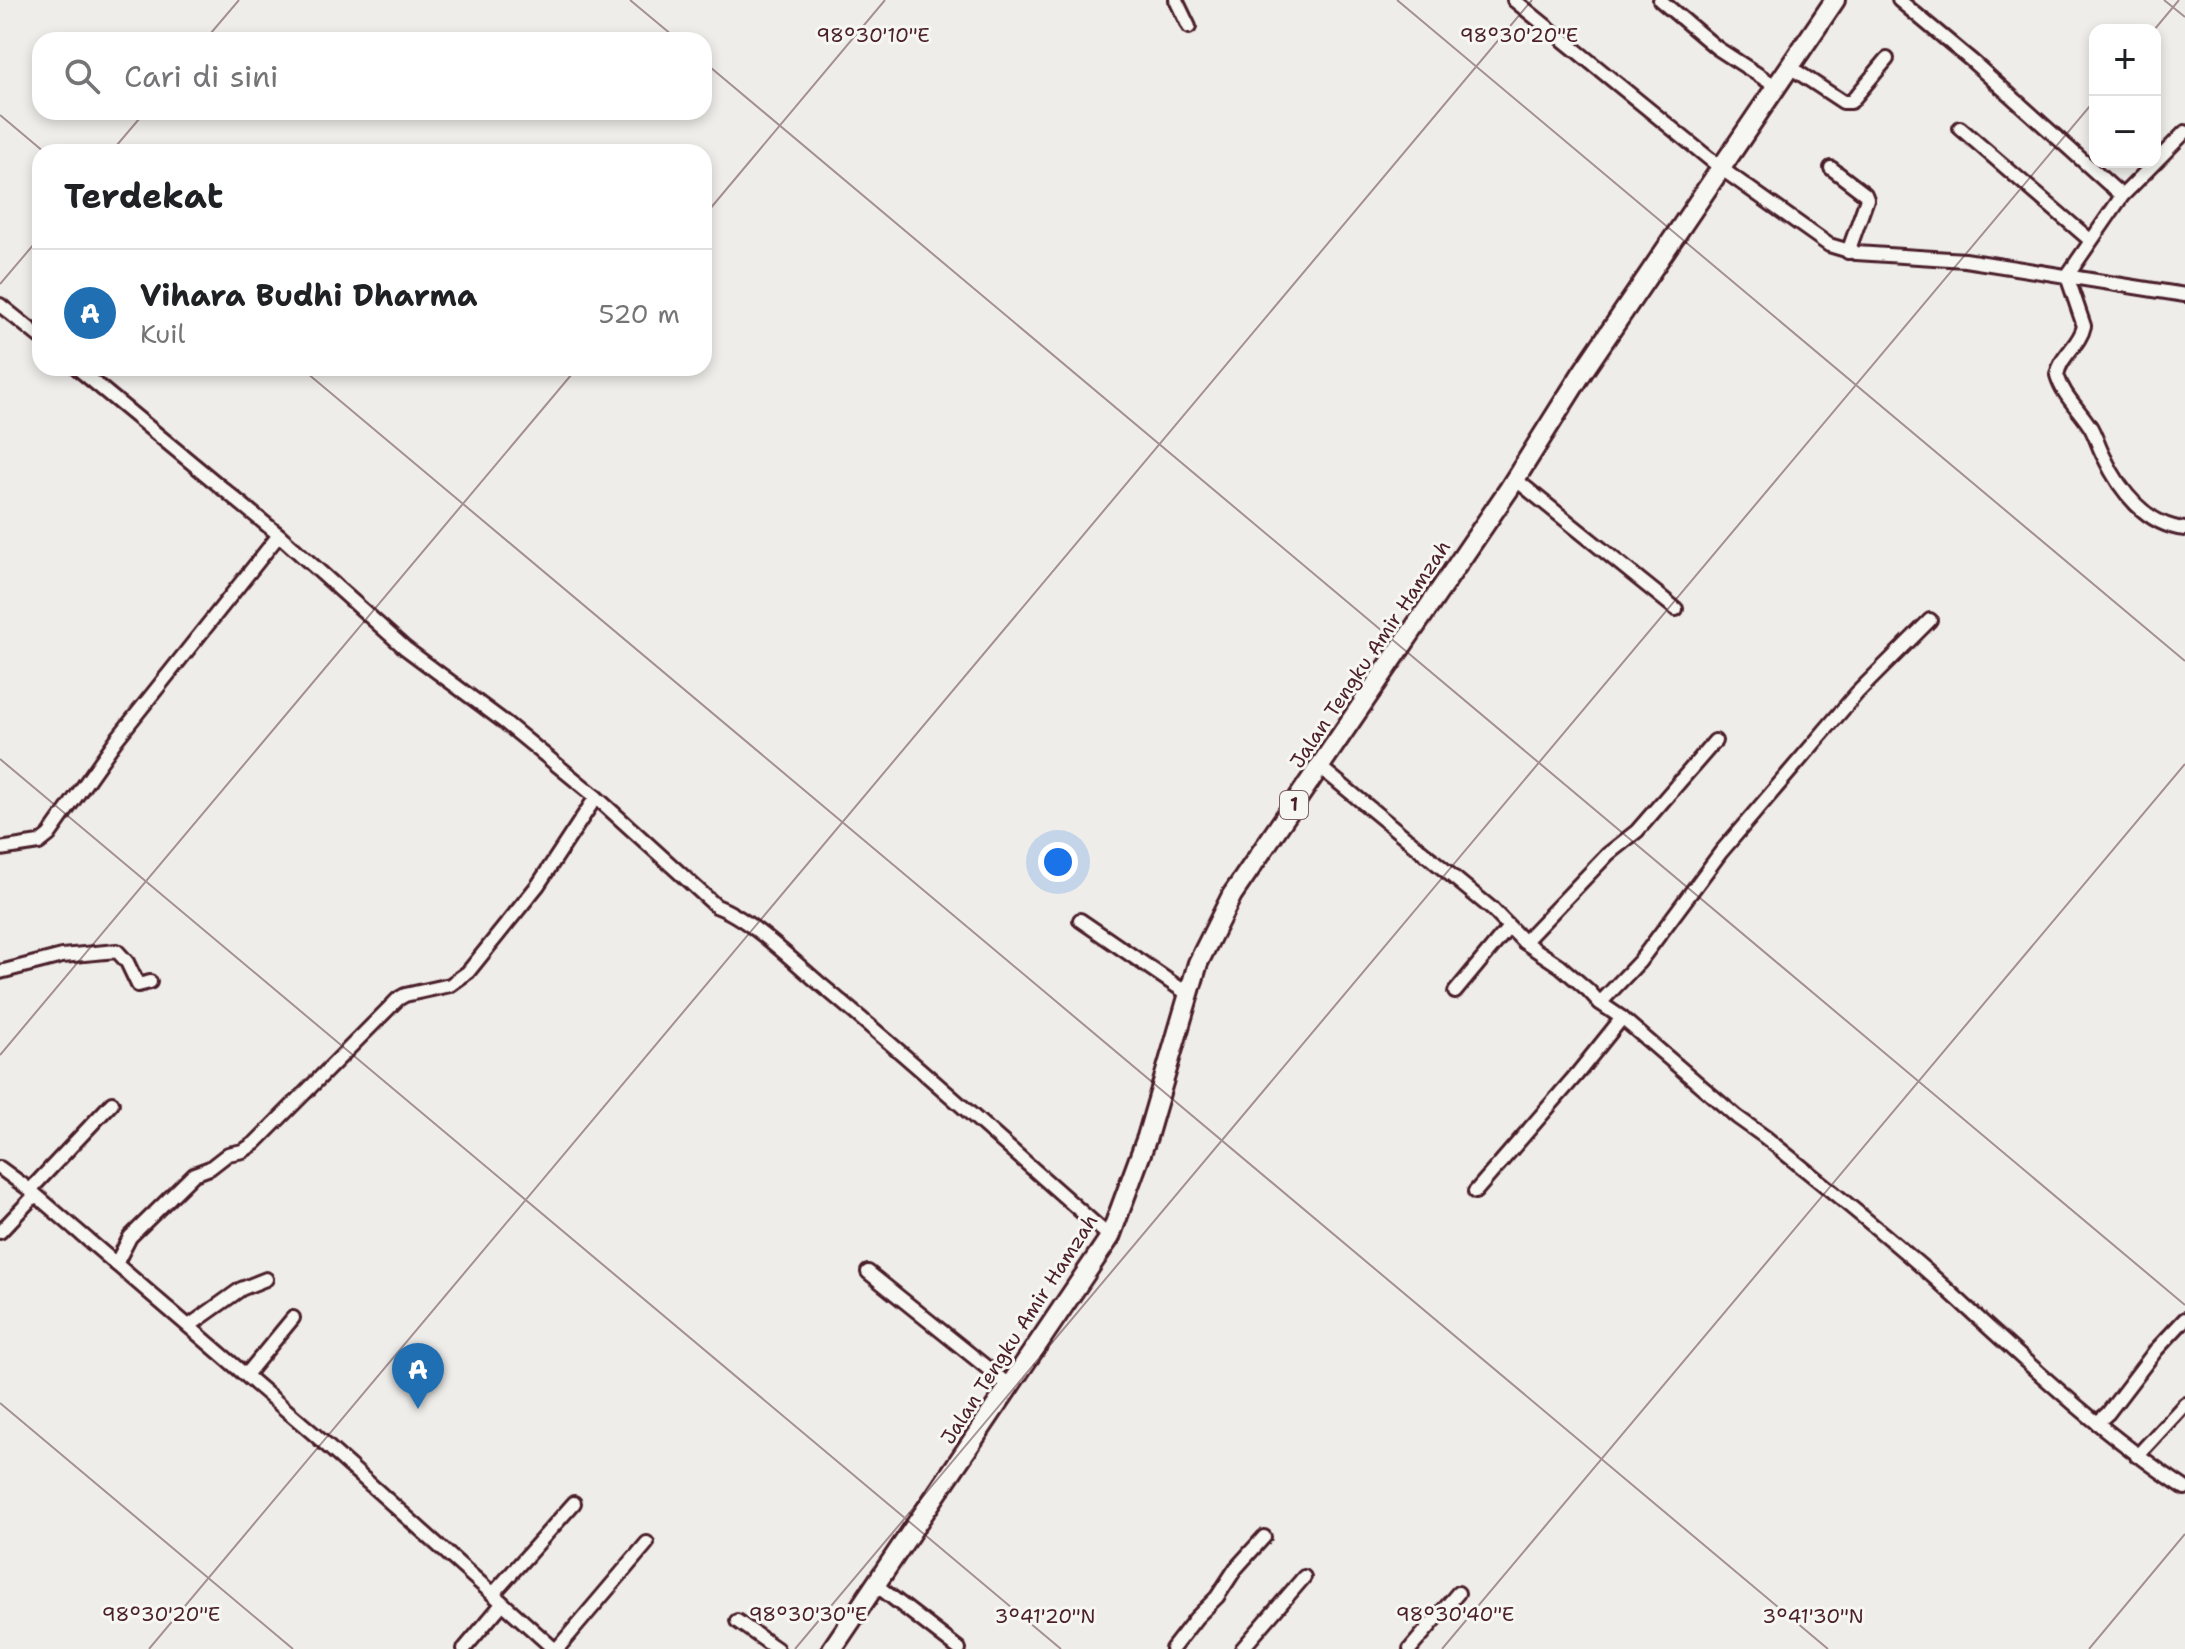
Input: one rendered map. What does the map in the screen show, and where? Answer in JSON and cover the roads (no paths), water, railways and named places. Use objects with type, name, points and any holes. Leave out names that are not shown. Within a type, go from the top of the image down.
[{"type":"highway","name":"Jalan Tengku Amir Hamzah","points":[[832,1649],[1110,1237],[1151,1123],[1203,949],[1222,913],[1777,87],[1828,3]]},
{"type":"street","points":[[1176,0],[1189,27]]},
{"type":"street","points":[[1514,0],[1722,169],[1816,238],[1852,252],[1965,260],[2185,295]]},
{"type":"street","points":[[1660,0],[1717,48],[1777,87]]},
{"type":"street","points":[[1899,0],[2122,196]]},
{"type":"street","points":[[1790,67],[1843,102],[1851,102],[1858,98],[1887,59]]},
{"type":"street","points":[[1960,128],[2090,240]]},
{"type":"street","points":[[2067,276],[2122,196],[2185,132]]},
{"type":"street","points":[[1831,168],[1865,194],[1867,199],[1852,252]]},
{"type":"street","points":[[2067,276],[2084,326],[2079,339],[2058,369],[2059,382],[2093,431],[2112,473],[2129,496],[2158,523],[2185,529]]},
{"type":"street","points":[[0,305],[32,331]]},
{"type":"street","points":[[87,376],[279,535],[405,648],[507,724],[596,797],[716,906],[725,909],[767,940],[838,999],[1110,1237]]},
{"type":"street","points":[[1515,479],[1676,609]]},
{"type":"street","points":[[0,849],[39,843],[49,835],[116,740],[279,535]]},
{"type":"street","points":[[1600,1003],[1640,961],[1721,852],[1857,693],[1930,620]]},
{"type":"street","points":[[1524,942],[1608,854],[1637,831],[1715,741]]},
{"type":"street","points":[[1320,767],[1492,909],[1524,942],[1560,966],[1600,1003],[1927,1272],[2097,1423],[2137,1456],[2185,1488]]},
{"type":"street","points":[[116,1264],[130,1237],[173,1192],[194,1174],[210,1168],[228,1154],[243,1151],[255,1143],[398,999],[450,985],[463,976],[538,885],[596,797]]},
{"type":"street","points":[[1080,920],[1188,994]]},
{"type":"street","points":[[1455,992],[1509,927]]},
{"type":"street","points":[[0,972],[62,956],[117,951],[127,962],[138,985],[150,982]]},
{"type":"street","points":[[1475,1192],[1622,1018]]},
{"type":"street","points":[[0,1232],[112,1103]]},
{"type":"street","points":[[0,1168],[246,1375],[556,1649],[647,1543]]},
{"type":"street","points":[[868,1272],[1011,1387]]},
{"type":"street","points":[[189,1326],[241,1289],[266,1279]]},
{"type":"street","points":[[246,1375],[293,1318]]},
{"type":"street","points":[[2097,1423],[2185,1319]]},
{"type":"street","points":[[2137,1456],[2185,1404]]},
{"type":"street","points":[[464,1649],[498,1599],[574,1503]]},
{"type":"street","points":[[1172,1649],[1264,1537]]},
{"type":"street","points":[[1242,1649],[1304,1577]]},
{"type":"street","points":[[876,1585],[959,1649]]},
{"type":"street","points":[[1410,1649],[1458,1593]]},
{"type":"street","points":[[737,1621],[777,1649]]},
{"type":"place","name":"Vihara Budhi Dharma","points":[[418,1409]]}]
